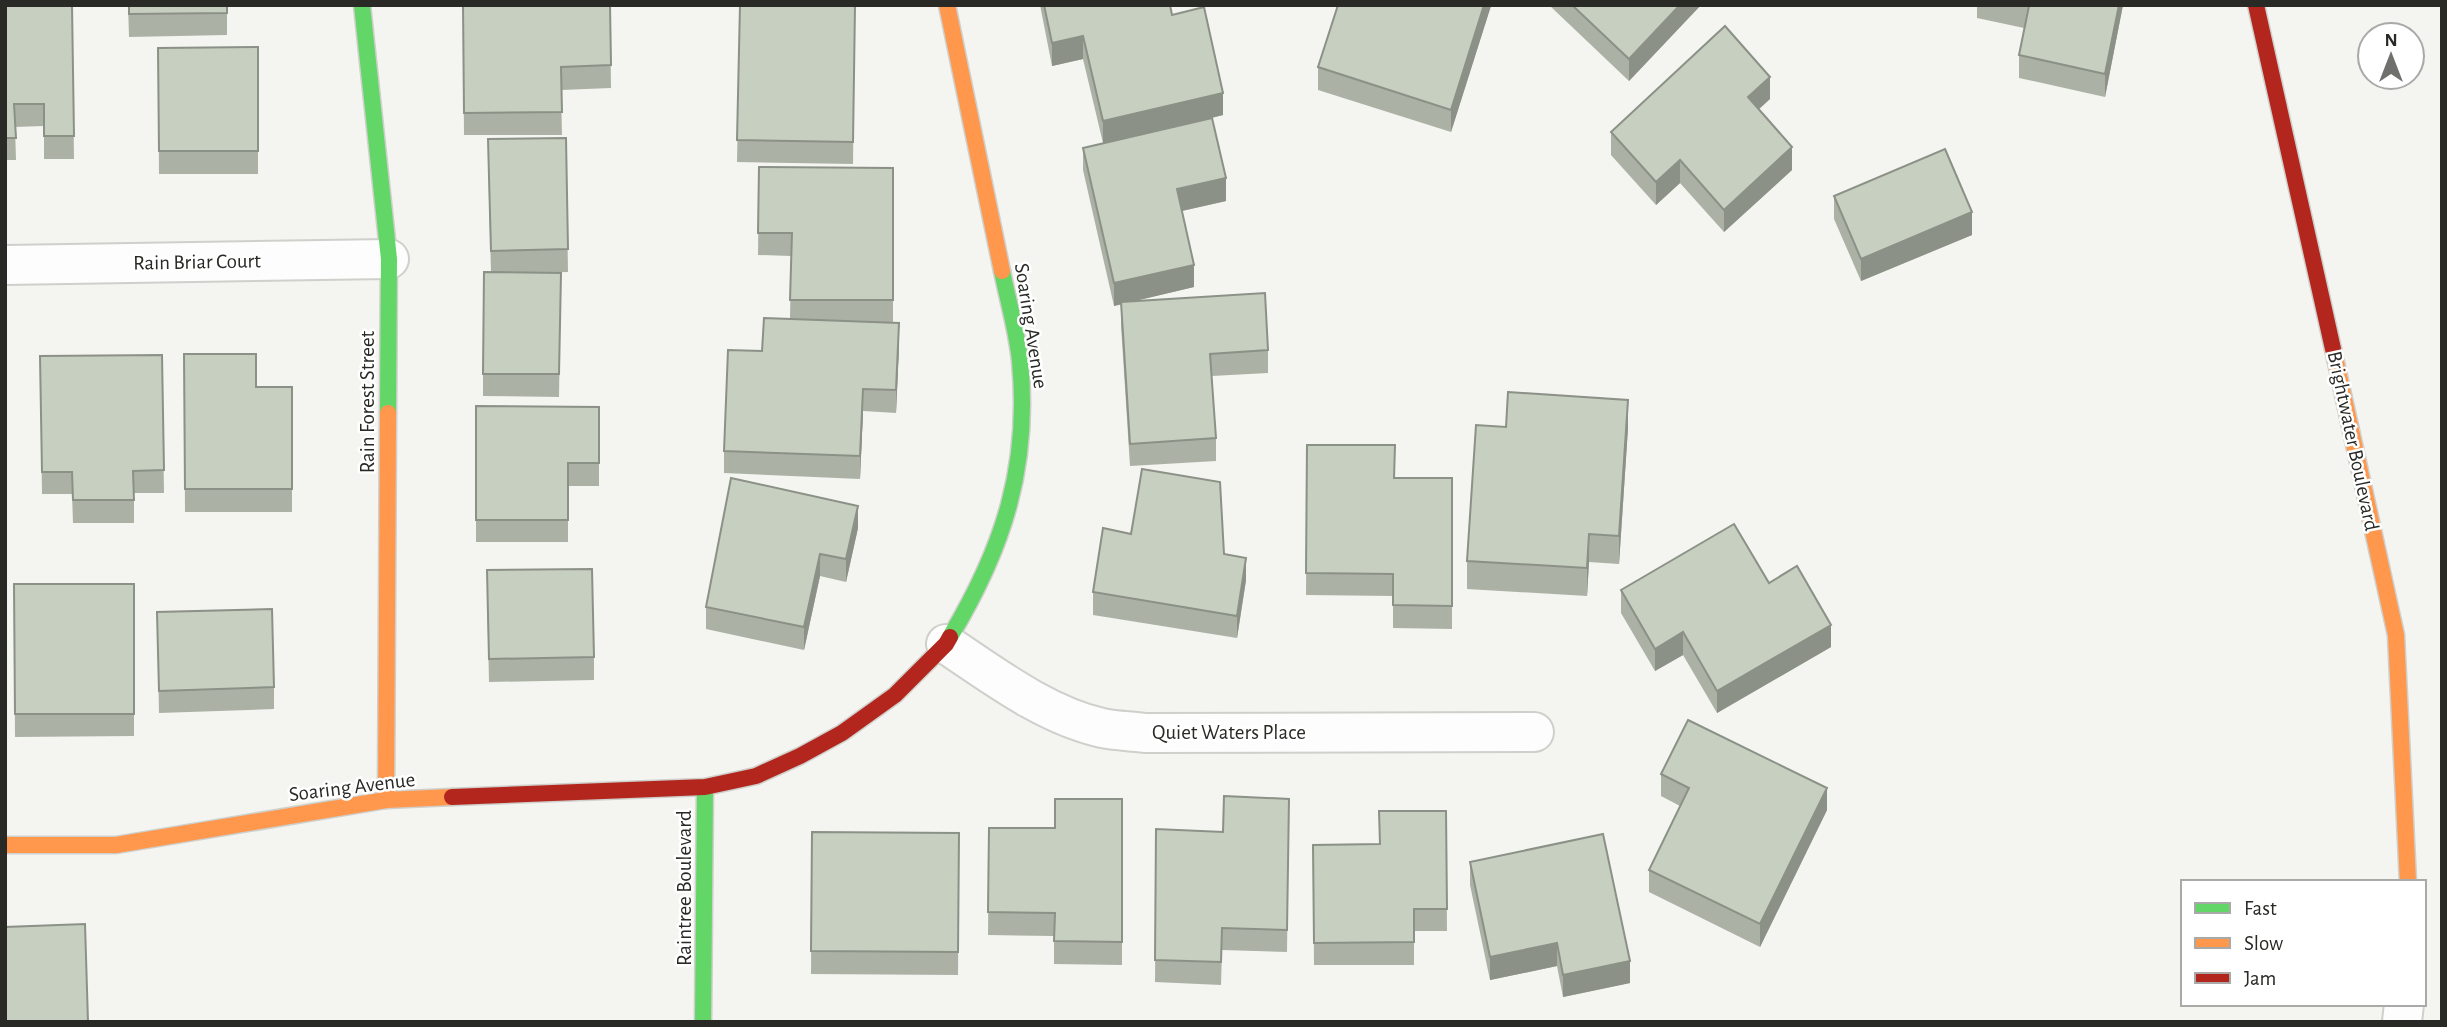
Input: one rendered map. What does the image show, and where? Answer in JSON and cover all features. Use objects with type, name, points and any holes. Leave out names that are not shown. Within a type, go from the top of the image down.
[{"type":"street","name":"Rain Forest Street","points":[[362,5],[389,259],[387,800]]},
{"type":"street","name":"Soaring Avenue","points":[[946,644],[976,592],[1003,530],[1017,464],[1023,412],[1020,358],[947,5]]},
{"type":"street","name":"Brightwater Boulevard","points":[[2256,5],[2396,635],[2408,880]]},
{"type":"street","name":"Rain Briar Court","points":[[5,265],[389,259]]},
{"type":"street","name":"Quiet Waters Place","points":[[946,644],[993,676],[1057,712],[1103,728],[1145,733],[1534,732]]},
{"type":"street","name":"Raintree Boulevard","points":[[704,1022],[705,787],[756,775],[800,756],[842,733],[895,695],[946,644]]},
{"type":"street","name":"Soaring Avenue","points":[[5,845],[116,845],[387,800],[705,787]]},
{"type":"building","points":[[5,5],[72,5],[74,136],[44,136],[44,104],[14,104],[16,138],[5,138]]},
{"type":"building","points":[[129,5],[227,5],[227,13],[129,14]]},
{"type":"building","points":[[463,5],[610,5],[611,65],[561,67],[562,112],[464,113]]},
{"type":"building","points":[[740,5],[855,5],[853,142],[737,140]]},
{"type":"building","points":[[1044,5],[1170,5],[1172,15],[1204,7],[1223,93],[1103,121],[1083,36],[1052,43]]},
{"type":"building","points":[[1338,5],[1484,5],[1451,110],[1318,67]]},
{"type":"building","points":[[1572,5],[1680,5],[1629,59]]},
{"type":"building","points":[[2023,5],[2119,5],[2105,74],[2019,55],[2029,6]]},
{"type":"building","points":[[1725,26],[1770,77],[1748,97],[1792,147],[1724,210],[1680,160],[1656,182],[1611,132]]},
{"type":"building","points":[[258,47],[258,151],[159,151],[158,48]]},
{"type":"building","points":[[1212,118],[1226,178],[1177,189],[1194,265],[1114,283],[1083,148]]},
{"type":"building","points":[[566,138],[568,249],[491,251],[488,139]]},
{"type":"building","points":[[1945,149],[1972,212],[1861,259],[1834,196]]},
{"type":"building","points":[[759,167],[893,168],[893,300],[790,300],[792,233],[758,233]]},
{"type":"building","points":[[484,272],[561,273],[559,374],[483,374]]},
{"type":"building","points":[[1265,293],[1268,350],[1210,354],[1216,438],[1130,444],[1121,302]]},
{"type":"building","points":[[764,318],[899,323],[896,390],[863,389],[860,456],[724,451],[728,350],[762,351]]},
{"type":"building","points":[[184,354],[256,354],[256,387],[292,387],[292,489],[185,489]]},
{"type":"building","points":[[162,355],[164,470],[133,471],[134,500],[73,500],[72,472],[42,472],[40,356]]},
{"type":"building","points":[[1508,392],[1628,400],[1619,536],[1589,534],[1587,568],[1467,561],[1476,425],[1506,427]]},
{"type":"building","points":[[476,406],[599,407],[599,463],[568,463],[568,520],[476,520]]},
{"type":"building","points":[[1307,445],[1395,445],[1394,478],[1452,478],[1452,606],[1393,605],[1393,574],[1306,573]]},
{"type":"building","points":[[1142,469],[1220,482],[1224,554],[1246,558],[1237,616],[1093,592],[1103,528],[1131,534]]},
{"type":"building","points":[[731,478],[858,506],[846,559],[820,554],[804,627],[706,607]]},
{"type":"building","points":[[1734,524],[1769,583],[1797,566],[1831,625],[1717,691],[1683,632],[1655,649],[1621,590]]},
{"type":"building","points":[[592,569],[594,657],[489,659],[487,570]]},
{"type":"building","points":[[14,584],[134,584],[134,714],[15,714]]},
{"type":"building","points":[[272,609],[274,687],[159,691],[157,612]]},
{"type":"building","points":[[1688,720],[1827,788],[1760,924],[1649,870],[1689,788],[1661,774]]},
{"type":"building","points":[[1224,796],[1289,799],[1287,930],[1222,928],[1221,962],[1155,960],[1156,829],[1223,832]]},
{"type":"building","points":[[1055,799],[1122,799],[1122,942],[1054,941],[1055,913],[988,912],[989,828],[1055,828]]},
{"type":"building","points":[[1379,811],[1446,811],[1447,909],[1414,909],[1414,942],[1314,943],[1313,845],[1380,844]]},
{"type":"building","points":[[812,832],[959,833],[958,952],[811,951]]},
{"type":"building","points":[[1603,834],[1630,961],[1563,975],[1557,943],[1490,957],[1470,862]]},
{"type":"building","points":[[85,924],[88,1022],[5,1022],[5,927]]},
{"type":"traffic: fast","points":[[362,5],[389,259],[388,413]]},
{"type":"traffic: fast","points":[[950,637],[969,604],[999,538],[1009,505],[1021,436],[1020,361],[1002,271]]},
{"type":"traffic: fast","points":[[703,1022],[705,787]]},
{"type":"traffic: slow","points":[[947,5],[1002,271]]},
{"type":"traffic: slow","points":[[2333,349],[2396,635],[2408,880]]},
{"type":"traffic: slow","points":[[386,800],[388,413]]},
{"type":"traffic: slow","points":[[5,845],[116,845],[386,800],[452,797]]},
{"type":"traffic: jam","points":[[2256,5],[2333,349]]},
{"type":"traffic: jam","points":[[452,797],[705,787],[756,776],[842,733],[895,695],[950,637]]}]
